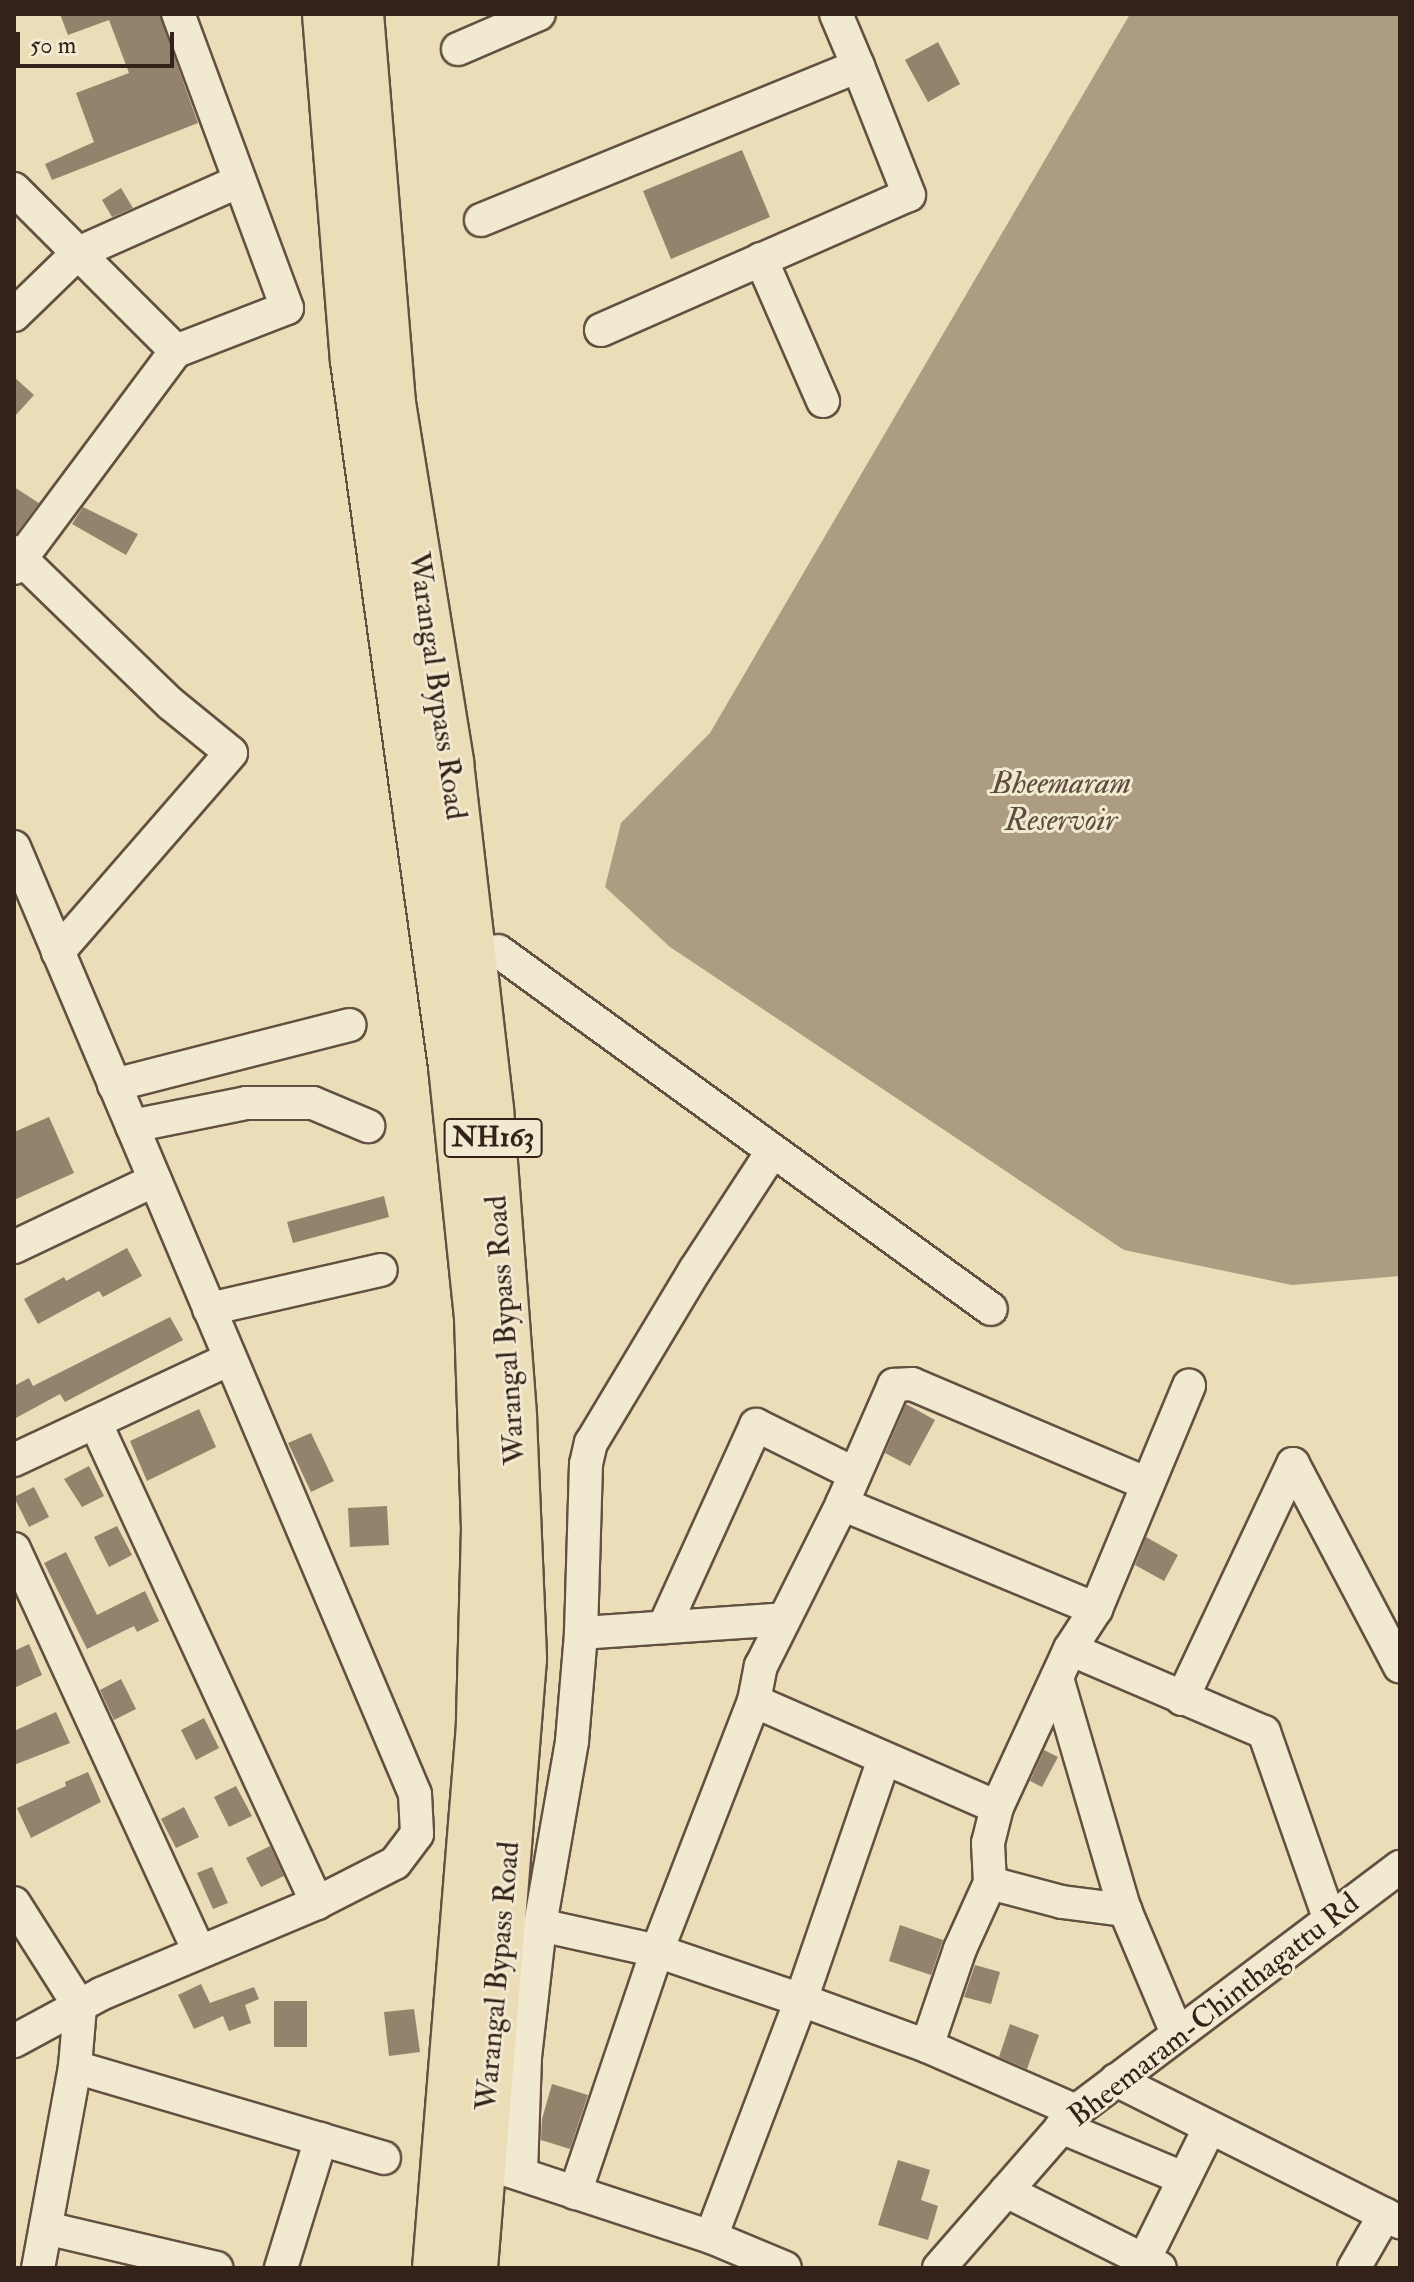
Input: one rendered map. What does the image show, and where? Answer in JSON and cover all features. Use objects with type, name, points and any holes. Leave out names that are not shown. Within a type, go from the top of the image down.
[{"type":"highway","name":"Warangal Bypass Road","points":[[325,14],[353,361],[451,1066],[477,1318],[484,1528],[479,1725],[435,2268]]},
{"type":"highway","name":"Warangal Bypass Road","points":[[361,14],[393,403],[451,763],[491,1109],[514,1418],[524,1659],[502,2168],[475,2268]]},
{"type":"street","points":[[58,952],[231,753],[171,704],[17,559],[176,351],[287,308],[178,14]]},
{"type":"street","points":[[458,49],[539,14]]},
{"type":"street","points":[[601,330],[909,195],[836,14]]},
{"type":"street","points":[[481,220],[858,66]]},
{"type":"street","points":[[14,315],[78,253],[240,181]]},
{"type":"street","points":[[14,189],[176,351]]},
{"type":"street","points":[[761,259],[823,401]]},
{"type":"street","points":[[14,847],[415,1794],[417,1834],[395,1863],[317,1903],[101,1994],[14,2041]]},
{"type":"street","points":[[498,951],[991,1309]]},
{"type":"street","points":[[114,1085],[349,1025]]},
{"type":"street","points":[[132,1126],[246,1103],[313,1103],[368,1126]]},
{"type":"street","points":[[772,1152],[695,1270],[591,1443],[583,1493],[581,1633],[572,1741],[540,1925],[525,2057],[502,2168],[711,2237],[785,2268]]},
{"type":"street","points":[[14,1247],[155,1180]]},
{"type":"street","points":[[209,1309],[381,1270]]},
{"type":"street","points":[[14,1460],[230,1359]]},
{"type":"street","points":[[575,2193],[657,1951],[754,1701],[761,1666],[842,1504],[890,1390],[902,1382],[1148,1484]]},
{"type":"street","points":[[927,2046],[960,1949],[990,1883],[988,1843],[997,1807],[1064,1664],[1096,1609],[1189,1386]]},
{"type":"street","points":[[95,1422],[317,1903]]},
{"type":"street","points":[[664,1627],[756,1425],[855,1474]]},
{"type":"street","points":[[1182,1699],[1293,1464],[1400,1667]]},
{"type":"street","points":[[842,1504],[1096,1609]]},
{"type":"street","points":[[14,1549],[199,1952]]},
{"type":"street","points":[[581,1633],[784,1619]]},
{"type":"street","points":[[1064,1664],[1182,1699],[1264,1732],[1330,1920]]},
{"type":"street","points":[[1064,1664],[1125,1910],[1177,2033]]},
{"type":"street","points":[[754,1701],[997,1807]]},
{"type":"street","points":[[711,2237],[801,2000],[884,1759]]},
{"type":"street","name":"Bheemaram-Chinthagattu Rd","points":[[939,2268],[1068,2119],[1177,2033],[1400,1867]]},
{"type":"street","points":[[990,1883],[1062,1902],[1125,1910]]},
{"type":"street","points":[[14,1903],[80,2007],[75,2067],[38,2268]]},
{"type":"street","points":[[540,1925],[657,1951],[927,2046],[1183,2178]]},
{"type":"street","points":[[75,2067],[384,2158]]},
{"type":"street","points":[[1116,2080],[1392,2218],[1354,2268]]},
{"type":"street","points":[[1006,2191],[1152,2264],[1183,2178],[1209,2129]]},
{"type":"street","points":[[281,2268],[321,2139]]},
{"type":"street","points":[[46,2228],[216,2268]]},
{"type":"water","name":"Bheemaram Reservoir","points":[[1130,14],[1400,14],[1400,1276],[1292,1285],[1124,1250],[670,947],[605,887],[621,823],[710,733]]},
{"type":"building","points":[[60,14],[159,14],[198,123],[52,180],[45,164],[94,142],[76,93],[129,73],[109,20],[68,35]]},
{"type":"building","points":[[938,42],[960,84],[928,102],[905,60]]},
{"type":"building","points":[[742,150],[770,217],[671,259],[643,191]]},
{"type":"building","points":[[121,188],[133,208],[112,217],[102,200]]},
{"type":"building","points":[[14,377],[34,395],[14,417]]},
{"type":"building","points":[[14,487],[39,503],[16,534],[14,534]]},
{"type":"building","points":[[83,507],[138,534],[126,555],[72,524]]},
{"type":"building","points":[[49,1117],[74,1173],[14,1200],[14,1132]]},
{"type":"building","points":[[384,1196],[389,1217],[293,1243],[287,1222]]},
{"type":"building","points":[[127,1248],[142,1276],[103,1297],[99,1291],[38,1324],[24,1299],[64,1277],[66,1281]]},
{"type":"building","points":[[170,1317],[183,1340],[65,1402],[60,1394],[14,1419],[14,1386],[29,1378],[33,1386]]},
{"type":"building","points":[[906,1404],[935,1420],[910,1466],[885,1453]]},
{"type":"building","points":[[199,1409],[216,1447],[147,1481],[130,1441]]},
{"type":"building","points":[[311,1433],[334,1481],[311,1492],[288,1443]]},
{"type":"building","points":[[89,1466],[104,1496],[82,1507],[64,1479]]},
{"type":"building","points":[[34,1487],[49,1517],[29,1527],[14,1497]]},
{"type":"building","points":[[387,1506],[389,1545],[350,1547],[348,1508]]},
{"type":"building","points":[[117,1526],[132,1555],[109,1567],[94,1537]]},
{"type":"building","points":[[1146,1537],[1178,1555],[1164,1581],[1135,1565]]},
{"type":"building","points":[[66,1552],[97,1615],[145,1591],[159,1621],[137,1632],[134,1626],[87,1649],[44,1563]]},
{"type":"building","points":[[29,1644],[42,1675],[14,1688],[14,1651]]},
{"type":"building","points":[[121,1679],[136,1709],[114,1720],[100,1690]]},
{"type":"building","points":[[56,1712],[70,1743],[14,1765],[14,1731]]},
{"type":"building","points":[[204,1718],[219,1748],[196,1760],[181,1730]]},
{"type":"building","points":[[1044,1750],[1058,1757],[1042,1787],[1030,1781]]},
{"type":"building","points":[[88,1772],[101,1802],[31,1838],[17,1808],[66,1786],[65,1782]]},
{"type":"building","points":[[236,1786],[252,1816],[229,1827],[214,1797]]},
{"type":"building","points":[[184,1807],[199,1837],[176,1848],[161,1819]]},
{"type":"building","points":[[270,1846],[284,1876],[261,1887],[246,1858]]},
{"type":"building","points":[[212,1867],[228,1903],[213,1909],[197,1873]]},
{"type":"building","points":[[900,1925],[943,1940],[931,1975],[889,1961]]},
{"type":"building","points":[[975,1965],[1000,1972],[991,2004],[964,1997]]},
{"type":"building","points":[[201,1984],[210,2003],[254,1987],[259,1999],[245,2005],[251,2023],[229,2031],[223,2016],[194,2029],[178,1995]]},
{"type":"building","points":[[274,2001],[307,2001],[307,2047],[274,2047]]},
{"type":"building","points":[[414,2009],[420,2052],[389,2056],[384,2012]]},
{"type":"building","points":[[1010,2024],[1039,2035],[1027,2069],[999,2057]]},
{"type":"building","points":[[552,2084],[588,2095],[570,2149],[541,2140],[542,2119]]},
{"type":"building","points":[[898,2160],[930,2170],[921,2200],[938,2206],[928,2240],[878,2225]]}]
